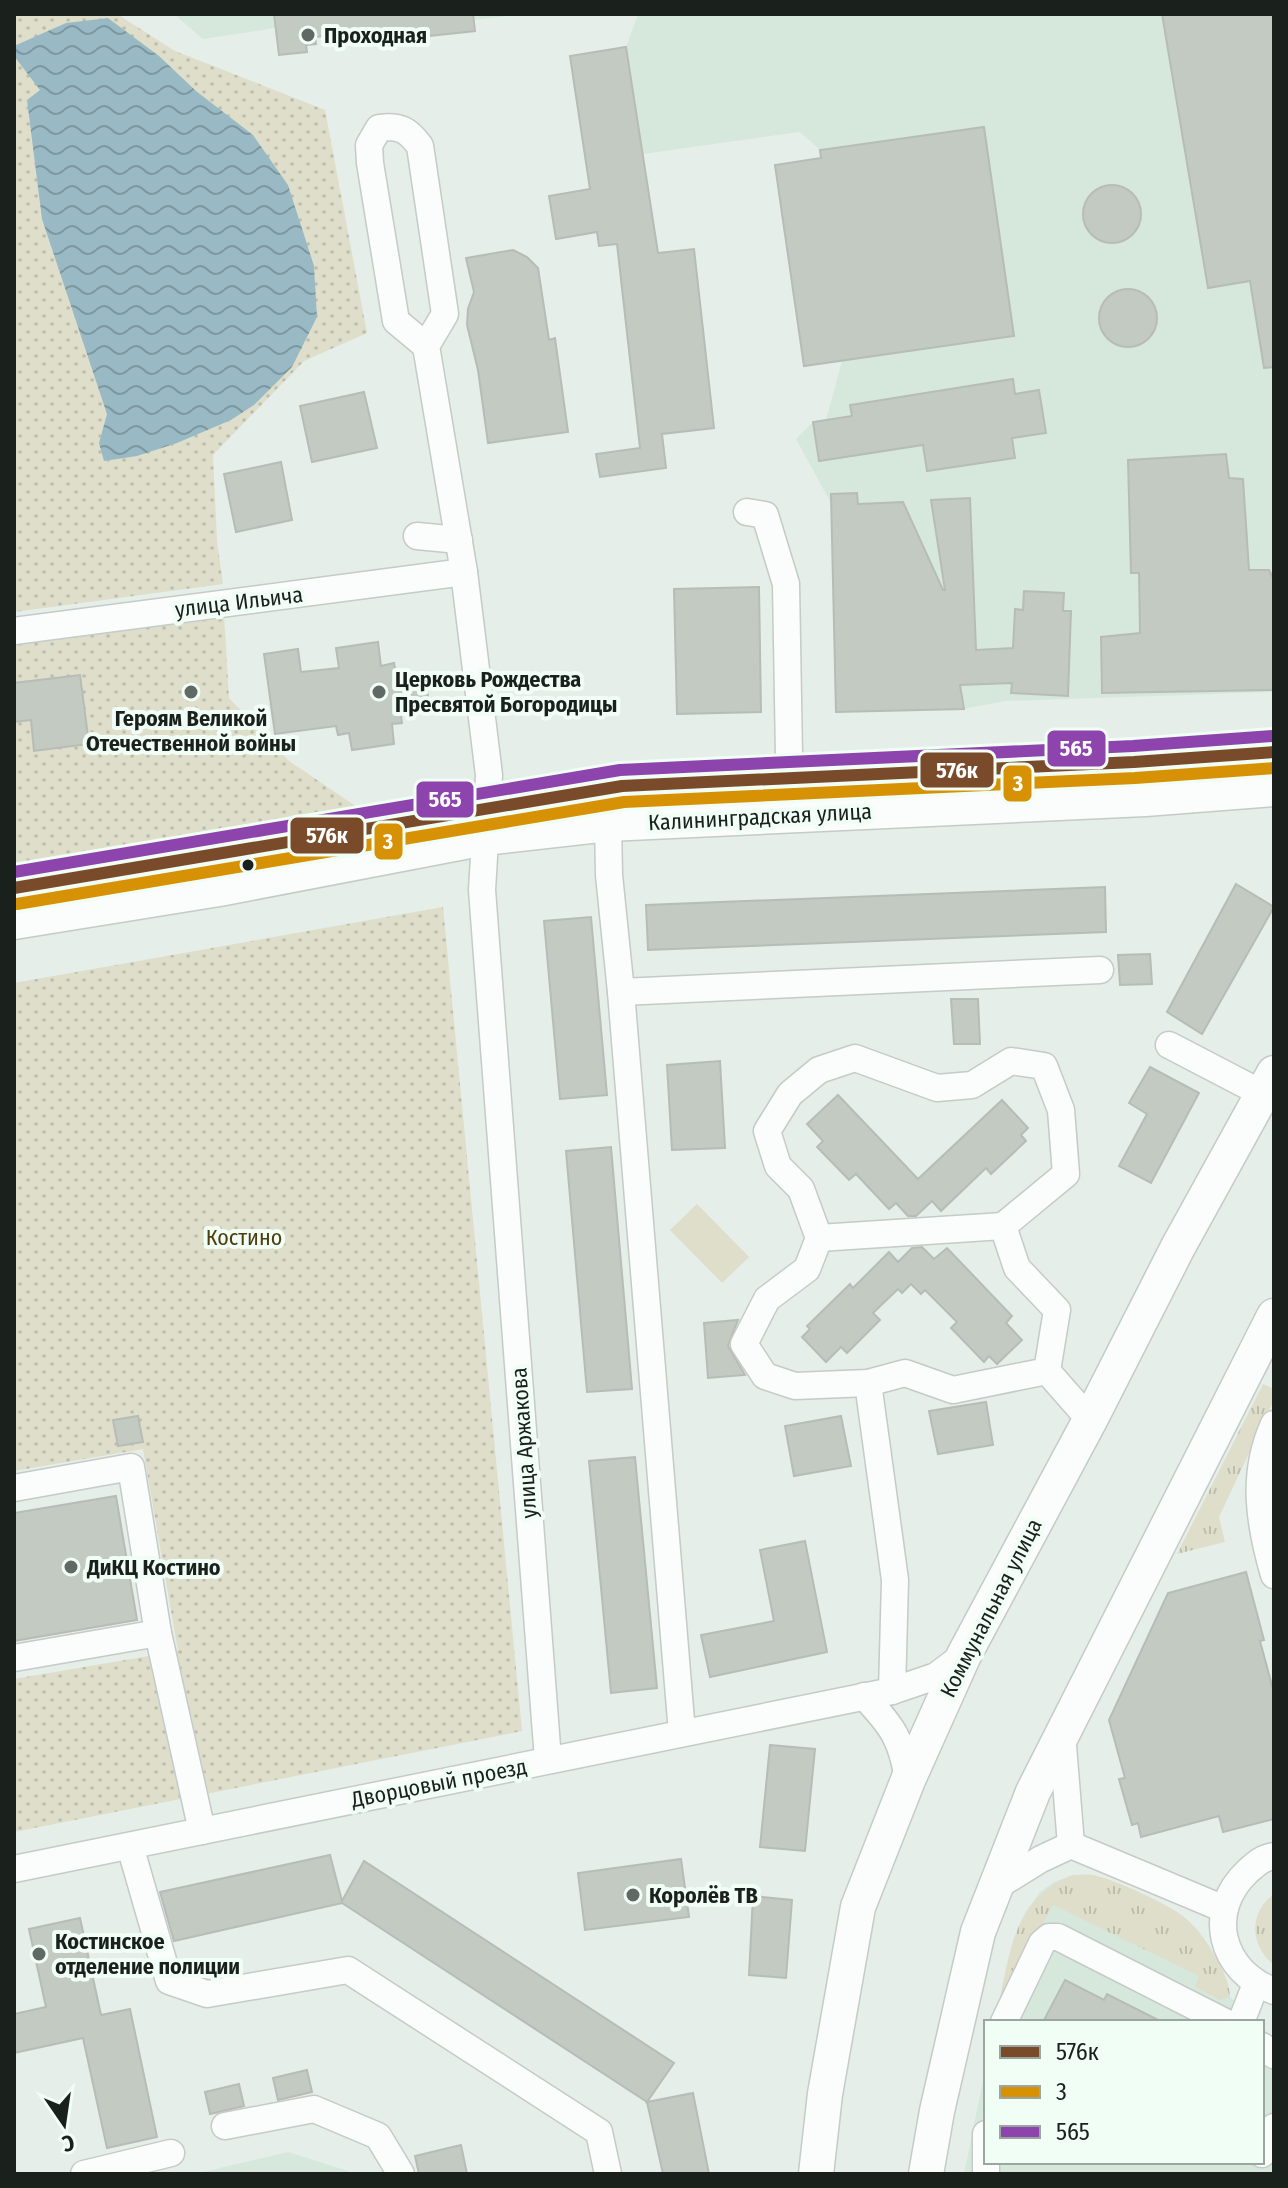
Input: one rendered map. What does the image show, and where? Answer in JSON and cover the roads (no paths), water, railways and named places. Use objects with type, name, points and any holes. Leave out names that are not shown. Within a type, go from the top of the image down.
[{"type":"main road","name":"Калининградская улица","points":[[14,922],[219,889],[622,786],[1118,763],[1274,752]]},
{"type":"main road","name":"Калининградская улица","points":[[14,888],[486,822],[608,824],[1145,799],[1274,789]]},
{"type":"main road","name":"Коммунальная улица","points":[[816,2174],[825,2094],[858,1907],[908,1780],[964,1655],[1090,1420],[1178,1247],[1270,1081]]},
{"type":"main road","points":[[926,2174],[937,2111],[978,1932],[994,1888],[1062,1730],[1274,1316]]},
{"type":"street","points":[[393,126],[407,130],[420,146],[445,314],[426,346],[396,321],[370,163],[369,145],[379,128],[393,126]]},
{"type":"street","name":"улица Аржакова","points":[[426,346],[464,572],[489,775],[482,890],[548,1760]]},
{"type":"street","points":[[747,512],[765,515],[793,777]]},
{"type":"street","points":[[417,536],[459,540]]},
{"type":"street","name":"улица Ильича","points":[[14,631],[464,572]]},
{"type":"street","points":[[608,824],[609,875],[682,1733]]},
{"type":"street","points":[[621,992],[1100,970]]},
{"type":"street","points":[[1169,1045],[1270,1081]]},
{"type":"street","points":[[819,1238],[1003,1226],[1066,1174],[1061,1110],[1044,1066],[1011,1061],[972,1085],[937,1088],[855,1058],[819,1070],[790,1094],[767,1131],[778,1166],[801,1189],[819,1238],[807,1269],[767,1299],[744,1344],[765,1376],[795,1386],[868,1383],[905,1373],[953,1390],[1047,1371]]},
{"type":"street","points":[[1003,1226],[1017,1268],[1057,1310],[1047,1371]]},
{"type":"street","points":[[1047,1371],[1090,1420]]},
{"type":"street","points":[[868,1383],[895,1580],[892,1691]]},
{"type":"street","points":[[1271,1435],[1258,1503],[1274,1575]]},
{"type":"street","points":[[14,1488],[131,1467],[158,1633],[202,1831]]},
{"type":"street","points":[[14,1658],[158,1633]]},
{"type":"street","name":"Дворцовый проезд","points":[[14,1869],[892,1691],[936,1676],[964,1655]]},
{"type":"street","points":[[864,1696],[891,1725],[904,1754],[908,1780]]},
{"type":"street","points":[[1062,1730],[1071,1845]]},
{"type":"street","points":[[994,1888],[1041,1859],[1071,1845],[1224,1909]]},
{"type":"street","points":[[130,1846],[169,1981],[207,1994],[348,1970],[599,2132],[608,2174]]},
{"type":"street","points":[[1242,2020],[1265,1987],[1237,1966],[1224,1939],[1224,1909],[1233,1885],[1262,1858],[1274,1856]]},
{"type":"street","points":[[1005,2020],[1042,1943],[1049,1937],[1058,1937],[1221,2020]]},
{"type":"street","points":[[225,2126],[314,2109],[378,2136],[401,2174]]},
{"type":"street","points":[[1264,2150],[1274,2127]]},
{"type":"street","points":[[84,2174],[171,2153]]},
{"type":"water","points":[[108,18],[159,56],[196,91],[253,135],[288,185],[314,266],[317,317],[292,367],[254,405],[231,420],[177,443],[137,456],[104,461],[99,443],[107,414],[42,219],[27,100],[40,90],[14,56],[14,46],[66,23]]},
{"type":"place","name":"Проходная","points":[[308,35]]},
{"type":"place","name":"Героям Великой Отечественной войны","points":[[191,692]]},
{"type":"place","name":"Церковь Рождества Пресвятой Богородицы","points":[[379,692]]},
{"type":"place","name":"ДиКЦ Костино","points":[[71,1567]]},
{"type":"place","name":"Королёв ТВ","points":[[633,1895]]},
{"type":"place","name":"Костинское отделение полиции","points":[[39,1954]]},
{"type":"park label","name":"Костино","points":[[244,1237]]}]
